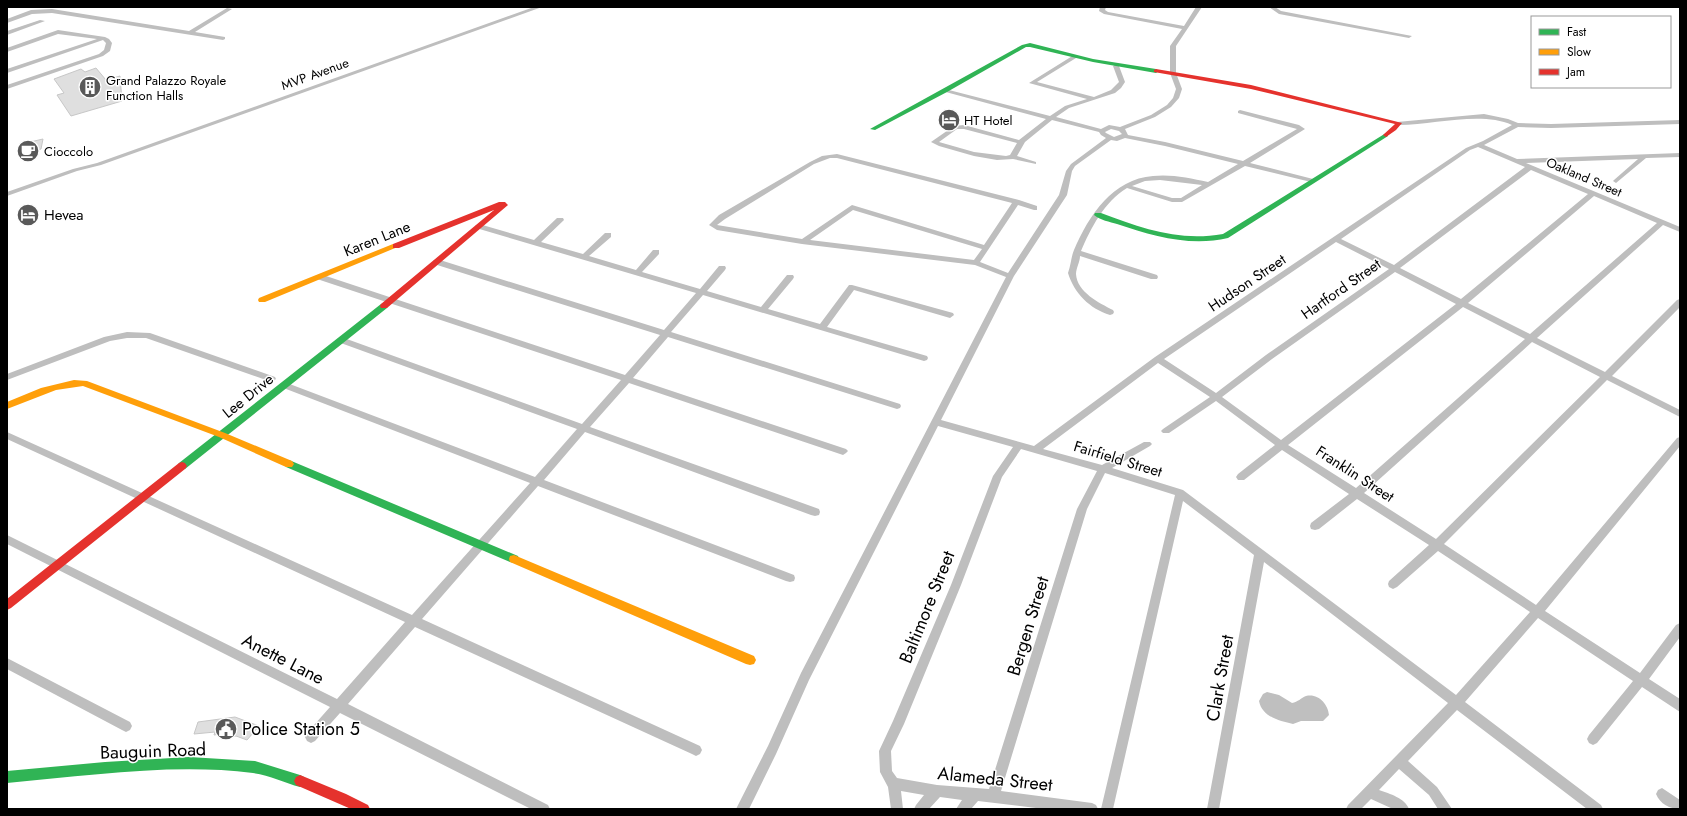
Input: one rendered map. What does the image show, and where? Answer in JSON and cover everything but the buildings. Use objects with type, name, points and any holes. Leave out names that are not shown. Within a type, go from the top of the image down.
[{"type":"street","name":"MVP Avenue","points":[[7,194],[75,170],[99,164],[539,7]]},
{"type":"street","points":[[1103,7],[1102,11],[1106,13],[1185,28]]},
{"type":"street","points":[[1102,131],[1109,127],[1120,128],[1153,116],[1169,106],[1176,98],[1179,89],[1173,73],[1173,46],[1199,7]]},
{"type":"street","points":[[1272,7],[1276,11],[1283,13],[1410,36]]},
{"type":"street","points":[[190,33],[229,9]]},
{"type":"street","points":[[7,21],[24,14],[45,11],[223,38]]},
{"type":"street","points":[[7,33],[42,21]]},
{"type":"street","points":[[7,50],[58,32],[104,38],[109,43],[105,53],[7,87]]},
{"type":"street","points":[[7,71],[104,38]]},
{"type":"street","points":[[873,129],[945,91],[1024,46],[1036,46],[1074,57],[1116,66],[1173,73],[1251,87],[1399,123],[1416,123],[1484,116],[1506,120],[1517,125],[1551,126],[1680,122]]},
{"type":"street","points":[[1074,57],[1032,83],[1095,99]]},
{"type":"street","points":[[1013,157],[1020,142],[1053,118],[1058,112],[1077,102],[1095,99],[1122,84],[1116,66]]},
{"type":"street","points":[[945,91],[1102,131],[1103,134],[1110,138],[1124,136],[1165,144],[1311,180]]},
{"type":"street","points":[[1126,186],[1178,200],[1188,198],[1208,184],[1302,129],[1297,126],[1240,112]]},
{"type":"street","points":[[1098,215],[1172,238],[1191,241],[1209,240],[1225,236],[1311,180],[1397,128],[1399,123]]},
{"type":"street","name":"Hudson Street","points":[[1035,450],[1158,359],[1468,149],[1517,125]]},
{"type":"street","points":[[1020,142],[964,127],[956,127],[933,143],[1001,160],[1013,157],[1034,163]]},
{"type":"street","points":[[1120,128],[1125,133],[1124,136]]},
{"type":"street","points":[[742,809],[772,750],[805,677],[1010,276],[1063,195],[1069,171],[1073,165],[1110,138]]},
{"type":"street","name":"Oakland Street","points":[[1478,145],[1680,230]]},
{"type":"street","points":[[1514,161],[1680,155]]},
{"type":"street","points":[[1010,276],[976,263],[802,242],[717,228],[713,225],[722,217],[806,166],[823,157],[829,156],[838,156],[1034,208]]},
{"type":"street","points":[[1616,181],[1644,157]]},
{"type":"street","name":"MVP Avenue","points":[[7,201],[78,175],[99,164]]},
{"type":"street","name":"Hartford Street","points":[[1166,431],[1216,397],[1269,357],[1394,269],[1530,167]]},
{"type":"street","points":[[1110,312],[1091,302],[1077,286],[1072,273],[1077,252],[1085,235],[1109,199],[1126,186],[1141,179],[1176,179],[1208,184]]},
{"type":"street","points":[[1241,477],[1461,304],[1593,193]]},
{"type":"street","points":[[976,263],[1016,202]]},
{"type":"street","name":"Lee Drive","points":[[7,605],[391,301],[503,205]]},
{"type":"street","name":"Karen Lane","points":[[262,300],[503,205]]},
{"type":"street","points":[[802,242],[852,207],[987,248]]},
{"type":"street","points":[[535,243],[560,220]]},
{"type":"street","points":[[1315,526],[1357,494],[1661,223]]},
{"type":"street","points":[[479,226],[924,358]]},
{"type":"street","points":[[584,257],[608,235]]},
{"type":"street","points":[[1336,239],[1531,340],[1680,414]]},
{"type":"street","points":[[637,273],[656,252]]},
{"type":"street","points":[[1077,252],[1154,277]]},
{"type":"street","points":[[436,262],[897,406]]},
{"type":"street","points":[[312,737],[338,705],[537,482],[703,292],[722,268]]},
{"type":"street","points":[[320,277],[843,450]]},
{"type":"street","points":[[764,310],[790,277]]},
{"type":"street","points":[[822,328],[852,287],[950,315]]},
{"type":"street","points":[[1393,584],[1437,545],[1607,377],[1680,302]]},
{"type":"street","points":[[7,377],[107,339],[123,334],[137,333],[147,335],[272,379]]},
{"type":"street","points":[[341,340],[815,512]]},
{"type":"street","name":"Franklin Street","points":[[1158,359],[1216,397],[1281,445],[1437,545],[1680,706]]},
{"type":"street","points":[[7,406],[74,381],[84,383],[222,435],[750,660]]},
{"type":"street","points":[[284,385],[790,578]]},
{"type":"street","name":"Fairfield Street","points":[[936,422],[1103,469],[1180,493],[1596,809]]},
{"type":"street","points":[[7,435],[696,750]]},
{"type":"street","points":[[1352,809],[1456,703],[1537,612],[1680,440]]},
{"type":"street","points":[[1103,469],[1147,444]]},
{"type":"street","name":"Baltimore Street","points":[[897,809],[894,784],[886,772],[885,750],[898,724],[998,476],[1019,445]]},
{"type":"street","name":"Bergen Street","points":[[993,796],[1082,509],[1103,469]]},
{"type":"street","points":[[1107,809],[1180,493]]},
{"type":"street","name":"Anette Lane","points":[[7,539],[544,809]]},
{"type":"street","name":"Clark Street","points":[[1213,809],[1260,553]]},
{"type":"street","points":[[1593,739],[1641,680],[1680,628]]},
{"type":"street","points":[[7,663],[126,726]]},
{"type":"street","points":[[1399,761],[1433,791],[1446,809]]},
{"type":"street","name":"Bauguin Road","points":[[7,777],[105,768],[189,763],[224,764],[254,767],[300,781],[342,798],[364,809]]},
{"type":"street","name":"Alameda Street","points":[[894,784],[937,791],[993,796],[1092,809]]},
{"type":"street","points":[[920,809],[937,791]]},
{"type":"street","points":[[1369,792],[1389,799],[1403,809]]},
{"type":"street","points":[[1662,794],[1680,808]]},
{"type":"street","points":[[962,809],[974,795]]},
{"type":"shaded area","points":[[1267,692],[1279,695],[1292,703],[1306,696],[1315,696],[1322,700],[1327,707],[1329,715],[1323,721],[1301,721],[1293,724],[1277,720],[1264,711],[1259,701],[1263,694]]},
{"type":"traffic: fast","points":[[873,129],[945,91],[1024,46],[1030,45],[1093,60],[1156,71]]},
{"type":"traffic: fast","points":[[1098,215],[1145,231],[1176,238],[1208,239],[1225,236],[1386,135]]},
{"type":"traffic: fast","points":[[182,466],[384,306]]},
{"type":"traffic: fast","points":[[289,464],[514,559]]},
{"type":"traffic: fast","points":[[7,777],[105,768],[189,763],[255,767],[300,781]]},
{"type":"traffic: slow","points":[[262,300],[396,246]]},
{"type":"traffic: slow","points":[[7,406],[54,387],[74,383],[84,383],[222,435],[289,464]]},
{"type":"traffic: slow","points":[[514,559],[750,660]]},
{"type":"traffic: jam","points":[[1156,71],[1251,87],[1399,123],[1386,135]]},
{"type":"traffic: jam","points":[[384,306],[504,205],[502,204],[396,246]]},
{"type":"traffic: jam","points":[[7,605],[182,466]]},
{"type":"traffic: jam","points":[[300,781],[342,798],[364,809]]},
{"type":"place","name":"Grand Palazzo Royale Function Halls","points":[[90,87]]},
{"type":"place","name":"HT Hotel","points":[[949,120]]},
{"type":"place","name":"Cioccolo","points":[[28,151]]},
{"type":"place","name":"Hevea","points":[[28,215]]},
{"type":"place","name":"Police Station 5","points":[[226,729]]}]
